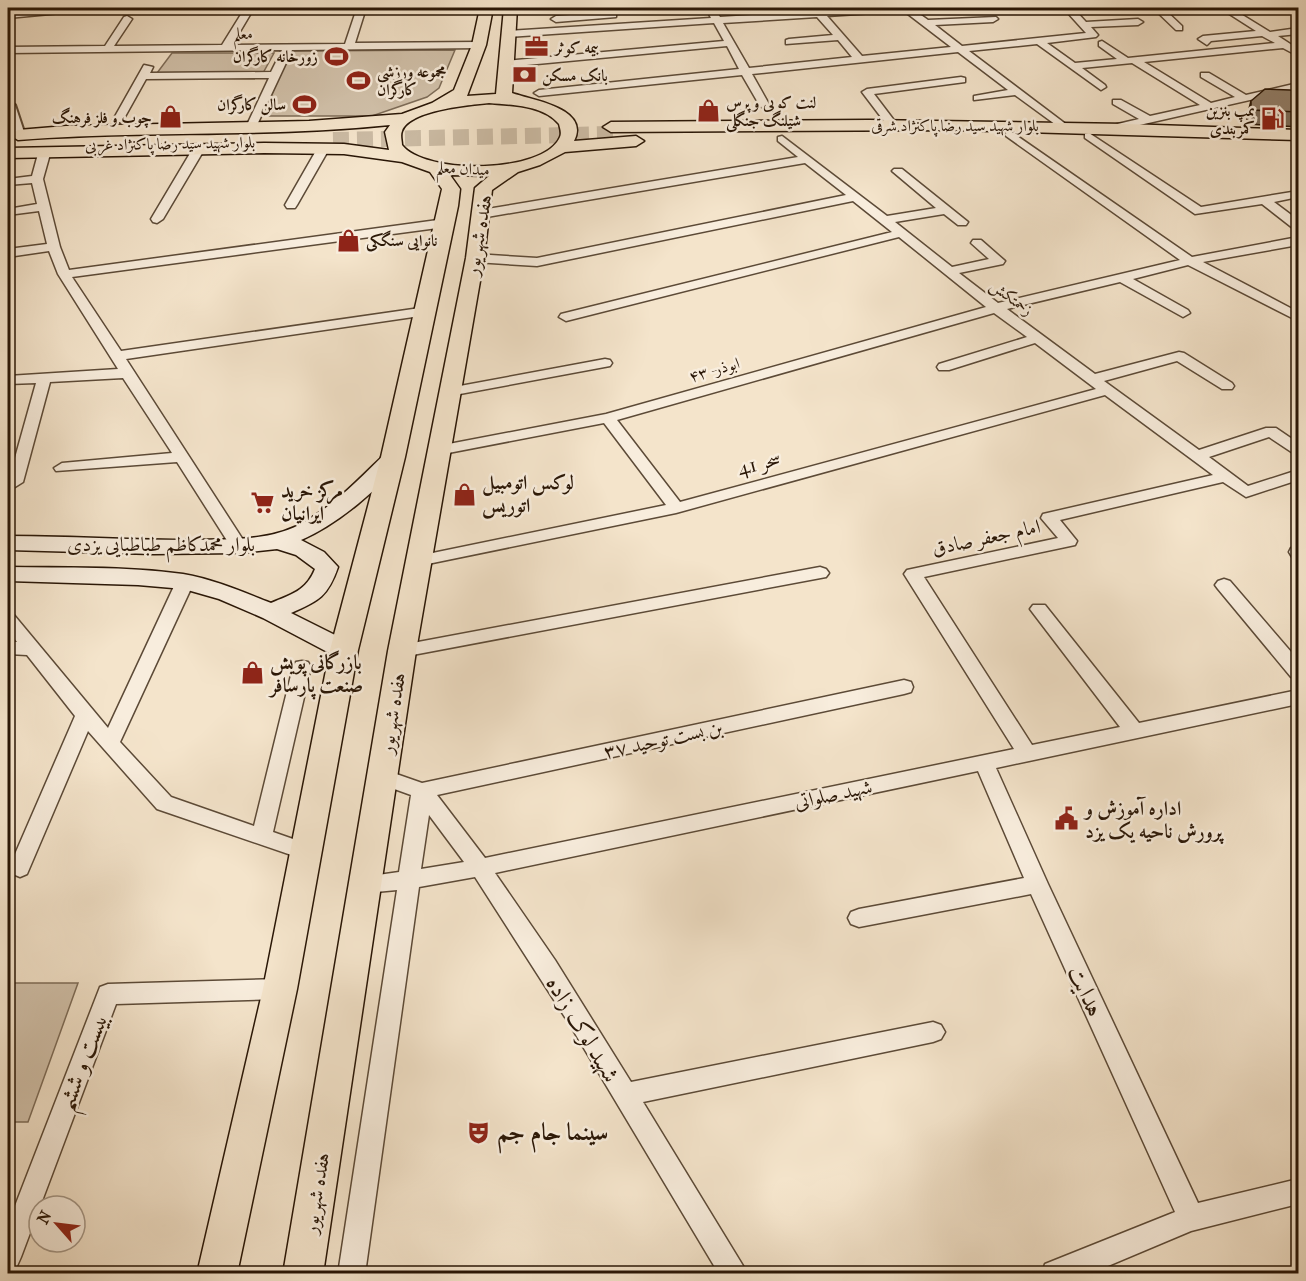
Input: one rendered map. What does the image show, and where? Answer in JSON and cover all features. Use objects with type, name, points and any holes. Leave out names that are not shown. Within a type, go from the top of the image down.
[{"type":"main road","points":[[11,139],[67,130],[357,125],[406,118],[461,93],[479,45],[486,8]]},
{"type":"main road","points":[[512,21],[504,95],[544,107],[563,118],[600,129],[782,139],[970,129]]},
{"type":"main road","points":[[466,79],[471,83],[488,85],[505,71]]},
{"type":"main road","points":[[433,106],[460,100],[489,98],[517,100]]},
{"type":"main road","points":[[405,157],[395,148],[392,138],[396,128],[406,118]]},
{"type":"main road","points":[[562,147],[569,137],[569,127],[563,118]]},
{"type":"main road","points":[[562,147],[600,129],[738,118],[888,119],[970,129]]},
{"type":"main road","points":[[8,153],[44,154],[198,150],[334,143],[360,144],[366,136],[365,130],[357,125]]},
{"type":"main road","name":"بلوار شهید سید رضا پاکنژاد شرقی","points":[[600,129],[771,132],[1063,127],[1299,135]]},
{"type":"main road","name":"بلوار شهید سید رضا پاکنژاد شرقی","points":[[970,129],[1010,134],[1299,146]]},
{"type":"main road","name":"بلوار شهید سید رضا پاکنژاد غربی","points":[[11,139],[334,143]]},
{"type":"main road","name":"میدان معلم","points":[[334,143],[405,157],[443,178],[512,168],[541,159],[562,147]]},
{"type":"main road","name":"هفده شهریور","points":[[303,1274],[402,651],[475,258],[482,201],[512,168]]},
{"type":"main road","points":[[443,178],[463,183],[472,182],[482,201]]},
{"type":"main road","name":"هفده شهریور","points":[[217,1274],[280,989],[344,650],[427,311],[445,223],[443,178]]},
{"type":"main road","name":"بلوار محمدکاظم طباطبایی یزدی","points":[[8,543],[154,547],[240,546],[277,542],[313,527],[351,499],[393,457]]},
{"type":"main road","points":[[271,612],[302,599],[320,585],[327,567],[313,554],[290,542],[277,542]]},
{"type":"main road","name":"بلوار محمدکاظم طباطبایی یزدی","points":[[8,574],[138,578],[185,582],[227,594],[271,612],[344,650]]},
{"type":"street","points":[[8,15],[82,8]]},
{"type":"street","points":[[225,48],[249,8]]},
{"type":"street","points":[[349,47],[362,8]]},
{"type":"street","points":[[710,8],[765,106]]},
{"type":"street","points":[[512,21],[718,21],[818,10],[906,8],[1063,127]]},
{"type":"street","points":[[982,8],[1001,27]]},
{"type":"street","points":[[538,93],[1094,35],[1069,8],[1036,11]]},
{"type":"street","points":[[1158,8],[1179,28]]},
{"type":"street","points":[[1225,8],[1264,34],[1299,53]]},
{"type":"street","points":[[818,10],[859,59]]},
{"type":"street","points":[[544,19],[613,15]]},
{"type":"street","points":[[926,23],[993,19]]},
{"type":"street","points":[[106,50],[127,20]]},
{"type":"street","points":[[1084,25],[1138,22]]},
{"type":"street","points":[[1207,42],[1203,39],[1299,31]]},
{"type":"street","points":[[1009,35],[1018,43]]},
{"type":"street","points":[[789,42],[839,37]]},
{"type":"street","points":[[1040,41],[1101,87]]},
{"type":"street","points":[[505,71],[730,43]]},
{"type":"street","points":[[1165,43],[1183,55]]},
{"type":"street","points":[[1102,44],[1209,106]]},
{"type":"street","name":"معلم","points":[[8,51],[479,45]]},
{"type":"street","points":[[1076,66],[1284,45]]},
{"type":"street","points":[[251,127],[288,47]]},
{"type":"street","points":[[118,120],[160,49]]},
{"type":"street","points":[[143,75],[275,75]]},
{"type":"street","points":[[1205,75],[1244,98]]},
{"type":"street","points":[[888,119],[867,92],[961,80]]},
{"type":"street","points":[[1113,128],[1299,86]]},
{"type":"street","points":[[978,98],[1017,92]]},
{"type":"street","points":[[1117,102],[1149,120]]},
{"type":"street","points":[[8,105],[11,139]]},
{"type":"street","points":[[1010,134],[1190,261],[1299,317]]},
{"type":"street","points":[[1089,136],[1199,212],[1299,194]]},
{"type":"street","name":"زحمتکش","points":[[782,139],[996,308],[1246,492],[1299,475]]},
{"type":"street","points":[[291,205],[334,143]]},
{"type":"street","points":[[157,219],[198,150]]},
{"type":"street","points":[[44,154],[37,179],[54,247],[64,274],[240,546]]},
{"type":"street","points":[[482,201],[807,159]]},
{"type":"street","points":[[898,171],[962,222]]},
{"type":"street","points":[[8,182],[37,179]]},
{"type":"street","points":[[475,258],[537,262],[855,196]]},
{"type":"street","points":[[1265,200],[1299,226]]},
{"type":"street","points":[[8,212],[44,207]]},
{"type":"street","points":[[885,220],[946,210]]},
{"type":"street","points":[[64,274],[445,223]]},
{"type":"street","points":[[566,316],[901,233]]},
{"type":"street","name":"ابوذر- ۴۳","points":[[438,450],[608,418],[996,308],[1190,261],[1299,241]]},
{"type":"street","points":[[949,271],[999,261],[977,243]]},
{"type":"street","points":[[8,253],[54,247]]},
{"type":"street","points":[[1122,278],[1183,313]]},
{"type":"street","points":[[117,356],[427,311]]},
{"type":"street","points":[[944,367],[1038,338]]},
{"type":"street","points":[[1092,379],[1179,356],[1227,386]]},
{"type":"street","points":[[449,392],[605,363]]},
{"type":"street","points":[[8,380],[128,373]]},
{"type":"street","points":[[15,482],[44,378]]},
{"type":"street","name":"سحر 41","points":[[418,561],[676,508],[1108,390]]},
{"type":"street","points":[[608,418],[676,508]]},
{"type":"street","points":[[1197,456],[1271,431],[1299,450]]},
{"type":"street","points":[[62,468],[182,457]]},
{"type":"street","name":"امام جعفر صادق","points":[[1027,754],[913,574],[1069,541],[1049,518],[1225,477]]},
{"type":"street","points":[[402,651],[820,573]]},
{"type":"street","points":[[110,743],[185,582]]},
{"type":"street","points":[[1224,585],[1299,672]]},
{"type":"street","points":[[1039,609],[1134,731]]},
{"type":"street","points":[[8,619],[85,715],[164,803],[306,852]]},
{"type":"street","points":[[8,648],[30,649]]},
{"type":"street","points":[[262,837],[302,667]]},
{"type":"street","name":"بن بست توحید ۳۷","points":[[422,791],[904,687]]},
{"type":"street","name":"شهید صلواتی","points":[[365,884],[409,880],[480,868],[1134,731],[1296,701]]},
{"type":"street","points":[[20,868],[85,715]]},
{"type":"street","name":"هدایت","points":[[984,763],[1037,884],[1191,1218]]},
{"type":"street","points":[[351,1274],[422,791],[382,777]]},
{"type":"street","name":"شهید لوک زاده","points":[[422,791],[480,868],[555,982],[735,1274]]},
{"type":"street","points":[[859,918],[1037,884]]},
{"type":"street","name":"بیست و ششم","points":[[8,1257],[108,994],[280,989]]},
{"type":"street","points":[[624,1095],[933,1032]]},
{"type":"street","points":[[1055,1274],[1191,1218],[1299,1192]]},
{"type":"shaded area","name":"مجموعه ورزشی کارگران","points":[[455,50],[439,88],[427,97],[372,116],[256,116],[292,51]]},
{"type":"shaded area","points":[[172,53],[274,53],[263,73],[157,73]]},
{"type":"shaded area","points":[[8,983],[78,983],[28,1122],[8,1122]]},
{"type":"building","points":[[1265,89],[1299,92],[1299,112],[1251,110],[1251,101]]},
{"type":"tunnel","points":[[333,140],[614,134]]},
{"type":"place","name":"بیمه کوثر","points":[[537,47]]},
{"type":"place","name":"زورخانه کارگران","points":[[336,56]]},
{"type":"place","name":"بانک مسکن","points":[[524,75]]},
{"type":"place","name":"مجموعه ورزشی کارگران","points":[[359,80]]},
{"type":"place","name":"سالن کارگران","points":[[304,104]]},
{"type":"place","name":"لنت کوبی و پرس شیلنگ‌ جنگلی","points":[[708,111]]},
{"type":"place","name":"چوب و فلز فرهنگ","points":[[170,117]]},
{"type":"place","name":"پمپ بنزین کمربندی","points":[[1273,119]]},
{"type":"place","name":"نانوایی سنگکی","points":[[348,240]]},
{"type":"place","name":"لوکس اتومبیل اتوریس","points":[[464,494]]},
{"type":"place","name":"مرکز خرید ایرانیان","points":[[263,502]]},
{"type":"place","name":"بازرگانی پویش صنعت پارسافر","points":[[252,673]]},
{"type":"place","name":"اداره آموزش و پرورش ناحیه یک یزد","points":[[1067,819]]},
{"type":"place","name":"سینما جام جم","points":[[479,1132]]}]
